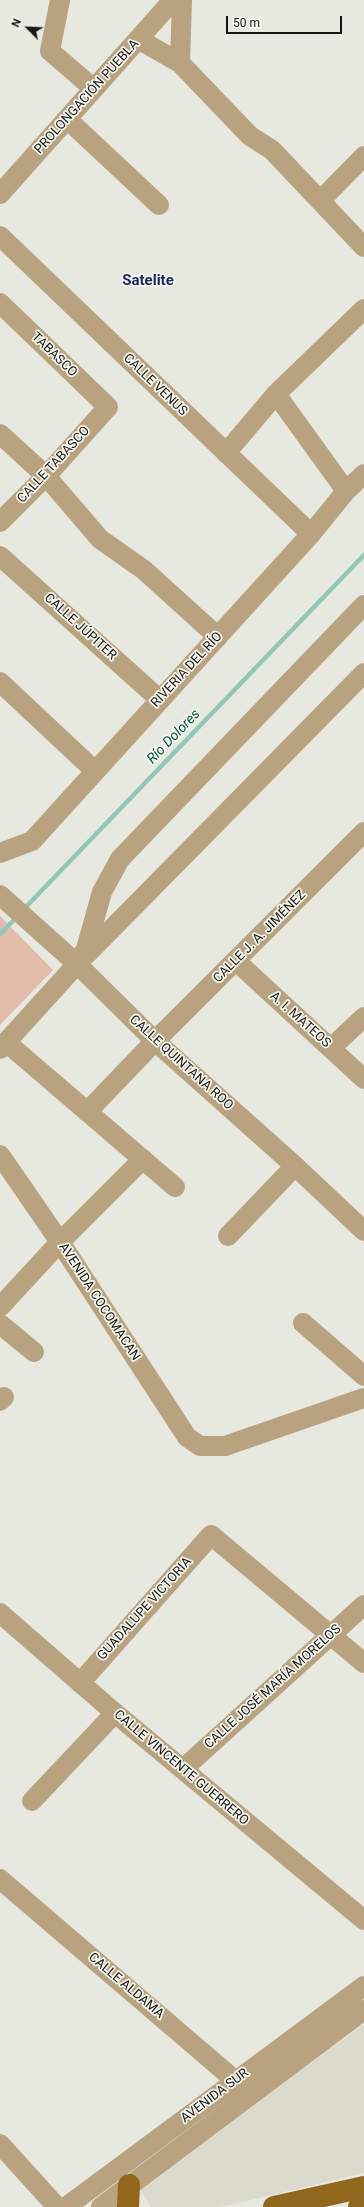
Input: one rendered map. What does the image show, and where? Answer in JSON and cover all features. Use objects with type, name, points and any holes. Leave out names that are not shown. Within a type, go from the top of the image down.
[{"type":"main road","points":[[128,2207],[129,2185]]},
{"type":"main road","points":[[274,2207],[364,2187]]},
{"type":"main road","points":[[359,2207],[364,2206]]},
{"type":"street","points":[[60,0],[50,51],[94,89]]},
{"type":"street","name":"PROLONGACIÓN PUEBLA","points":[[0,194],[173,0]]},
{"type":"street","points":[[180,63],[182,0]]},
{"type":"street","points":[[138,40],[180,63],[250,136],[272,150],[364,247]]},
{"type":"street","points":[[67,119],[160,205]]},
{"type":"street","points":[[321,200],[364,156]]},
{"type":"street","name":"CALLE VENUS","points":[[0,236],[311,534]]},
{"type":"street","name":"TABASCO","points":[[0,303],[108,407]]},
{"type":"street","points":[[226,453],[276,394],[364,309]]},
{"type":"street","points":[[276,394],[346,491]]},
{"type":"street","name":"CALLE TABASCO","points":[[0,522],[46,476],[108,407]]},
{"type":"street","points":[[0,434],[46,476],[100,539],[144,570],[218,637]]},
{"type":"street","name":"RIVERIA DEL RÍO","points":[[0,853],[32,841],[159,699],[218,637],[311,534],[346,491],[364,474]]},
{"type":"street","name":"CALLE JÚPITER","points":[[0,556],[159,699]]},
{"type":"street","points":[[77,964],[86,948],[102,892],[120,859],[364,605]]},
{"type":"street","points":[[175,1187],[87,1112],[3,1045],[77,964],[363,676]]},
{"type":"street","points":[[0,682],[95,770]]},
{"type":"street","name":"CALLE J. A. JIMÉNEZ","points":[[87,1112],[155,1041],[236,962],[364,832]]},
{"type":"street","name":"CALLE QUINTANA ROO","points":[[0,894],[77,964],[155,1041],[295,1166],[364,1231]]},
{"type":"street","name":"A. I. MATEOS","points":[[236,962],[364,1079]]},
{"type":"street","points":[[331,1048],[364,1017]]},
{"type":"street","name":"AVENIDA COCOMACAN","points":[[0,1155],[60,1242],[187,1437],[200,1446],[225,1446],[364,1398]]},
{"type":"street","points":[[0,1308],[60,1242],[143,1159]]},
{"type":"street","points":[[228,1236],[295,1166]]},
{"type":"street","points":[[303,1323],[364,1376]]},
{"type":"street","points":[[0,1324],[34,1352]]},
{"type":"street","name":"GUADALUPE VICTORIA","points":[[80,1683],[211,1535],[331,1636]]},
{"type":"street","name":"CALLE JOSÉ MARÍA MORELOS","points":[[182,1769],[364,1605]]},
{"type":"street","name":"CALLE VINCENTE GUERRERO","points":[[0,1613],[115,1713],[364,1920]]},
{"type":"street","points":[[331,1636],[364,1663]]},
{"type":"street","points":[[32,1801],[115,1713]]},
{"type":"street","name":"CALLE ALDAMA","points":[[0,1879],[252,2094]]},
{"type":"street","name":"AVENIDA SUR","points":[[66,2207],[364,1986]]},
{"type":"street","name":"AVENIDA SUR","points":[[101,2207],[364,2010]]},
{"type":"street","points":[[0,2144],[57,2207]]},
{"type":"shaded area","points":[[0,916],[53,970],[0,1025]]},
{"type":"shaded area","points":[[364,2024],[364,2173],[221,2207],[151,2207],[139,2187]]},
{"type":"waterway","name":"Río Dolores","points":[[23,910],[364,555]]},
{"type":"waterway","name":"Río Dolores","points":[[0,934],[17,917]]},
{"type":"district","name":"Satelite","points":[[148,281]]}]
